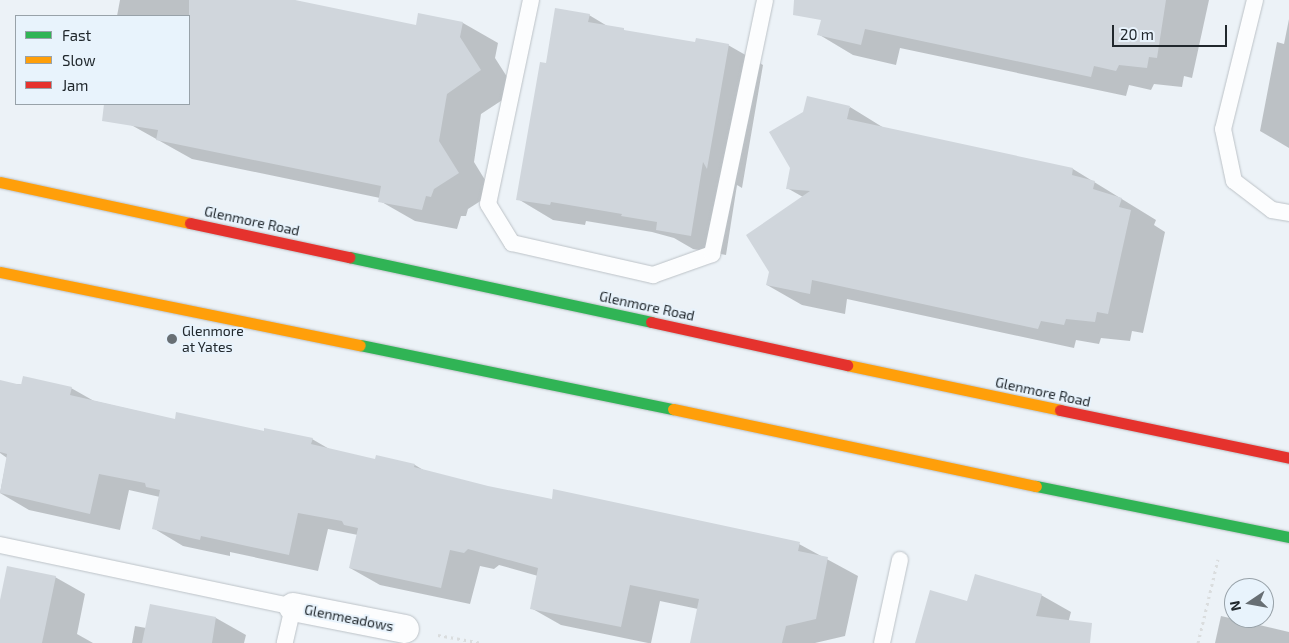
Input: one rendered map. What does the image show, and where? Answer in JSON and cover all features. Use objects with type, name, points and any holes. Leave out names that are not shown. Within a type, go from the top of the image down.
[{"type":"main road","name":"Glenmore Road","points":[[0,182],[1224,446],[1289,458]]},
{"type":"main road","points":[[0,272],[569,387],[1289,538]]},
{"type":"street","name":"Glenmeadows","points":[[293,607],[405,629]]},
{"type":"lane","points":[[531,0],[488,204],[512,243],[654,274],[712,254],[765,0]]},
{"type":"lane","points":[[1255,0],[1223,129],[1234,181],[1272,210],[1289,213]]},
{"type":"lane","points":[[0,545],[293,607],[285,643]]},
{"type":"lane","points":[[882,643],[900,560]]},
{"type":"path","points":[[1198,643],[1209,588],[1227,526]]},
{"type":"path","points":[[405,629],[482,643]]},
{"type":"building","points":[[189,0],[295,0],[416,25],[418,13],[463,22],[460,37],[481,70],[447,94],[439,141],[459,173],[434,189],[431,197],[426,196],[422,210],[378,202],[381,186],[156,140],[158,130],[102,121],[104,105],[190,105]]},
{"type":"building","points":[[794,0],[1166,0],[1157,58],[1149,57],[1147,68],[1119,65],[1116,71],[1094,66],[1091,77],[865,29],[861,45],[817,35],[821,20],[793,15]]},
{"type":"building","points":[[555,8],[590,14],[588,22],[624,28],[624,30],[695,42],[696,38],[729,44],[707,169],[703,162],[691,236],[656,230],[657,222],[621,216],[622,214],[551,202],[550,205],[516,200],[540,62],[546,63]]},
{"type":"building","points":[[807,96],[850,106],[847,119],[1073,168],[1072,175],[1095,181],[1093,189],[1122,198],[1119,207],[1131,210],[1108,314],[1097,312],[1095,322],[1066,319],[1064,325],[1041,321],[1038,329],[812,280],[810,294],[766,285],[769,272],[746,235],[810,191],[786,189],[790,168],[769,132],[803,112]]},
{"type":"building","points":[[23,376],[72,387],[70,395],[175,419],[176,412],[264,431],[264,428],[313,438],[311,444],[375,459],[376,455],[415,464],[414,467],[488,486],[552,499],[553,489],[800,542],[798,551],[828,557],[816,619],[786,626],[782,643],[690,643],[699,599],[630,585],[621,627],[530,609],[538,568],[468,549],[464,553],[450,550],[441,588],[349,568],[358,528],[344,525],[342,521],[298,513],[289,555],[201,536],[200,540],[152,529],[160,490],[146,487],[145,483],[99,474],[90,514],[0,493],[7,454],[0,452],[0,380],[21,385]]},
{"type":"building","points":[[7,566],[56,576],[42,643],[0,643],[0,600]]},
{"type":"building","points":[[975,574],[1042,594],[1036,616],[1092,623],[1090,643],[915,643],[930,590],[967,601]]},
{"type":"building","points":[[150,604],[216,617],[212,643],[142,643]]},
{"type":"traffic: fast","points":[[349,257],[651,322]]},
{"type":"traffic: fast","points":[[360,345],[673,409]]},
{"type":"traffic: fast","points":[[1036,486],[1289,537]]},
{"type":"traffic: slow","points":[[0,182],[190,223]]},
{"type":"traffic: slow","points":[[0,272],[360,345]]},
{"type":"traffic: slow","points":[[847,365],[1060,410]]},
{"type":"traffic: slow","points":[[673,409],[1036,486]]},
{"type":"traffic: jam","points":[[190,223],[349,257]]},
{"type":"traffic: jam","points":[[651,322],[847,365]]},
{"type":"traffic: jam","points":[[1060,410],[1289,458]]},
{"type":"place","name":"Glenmore at Yates","points":[[172,339]]}]
